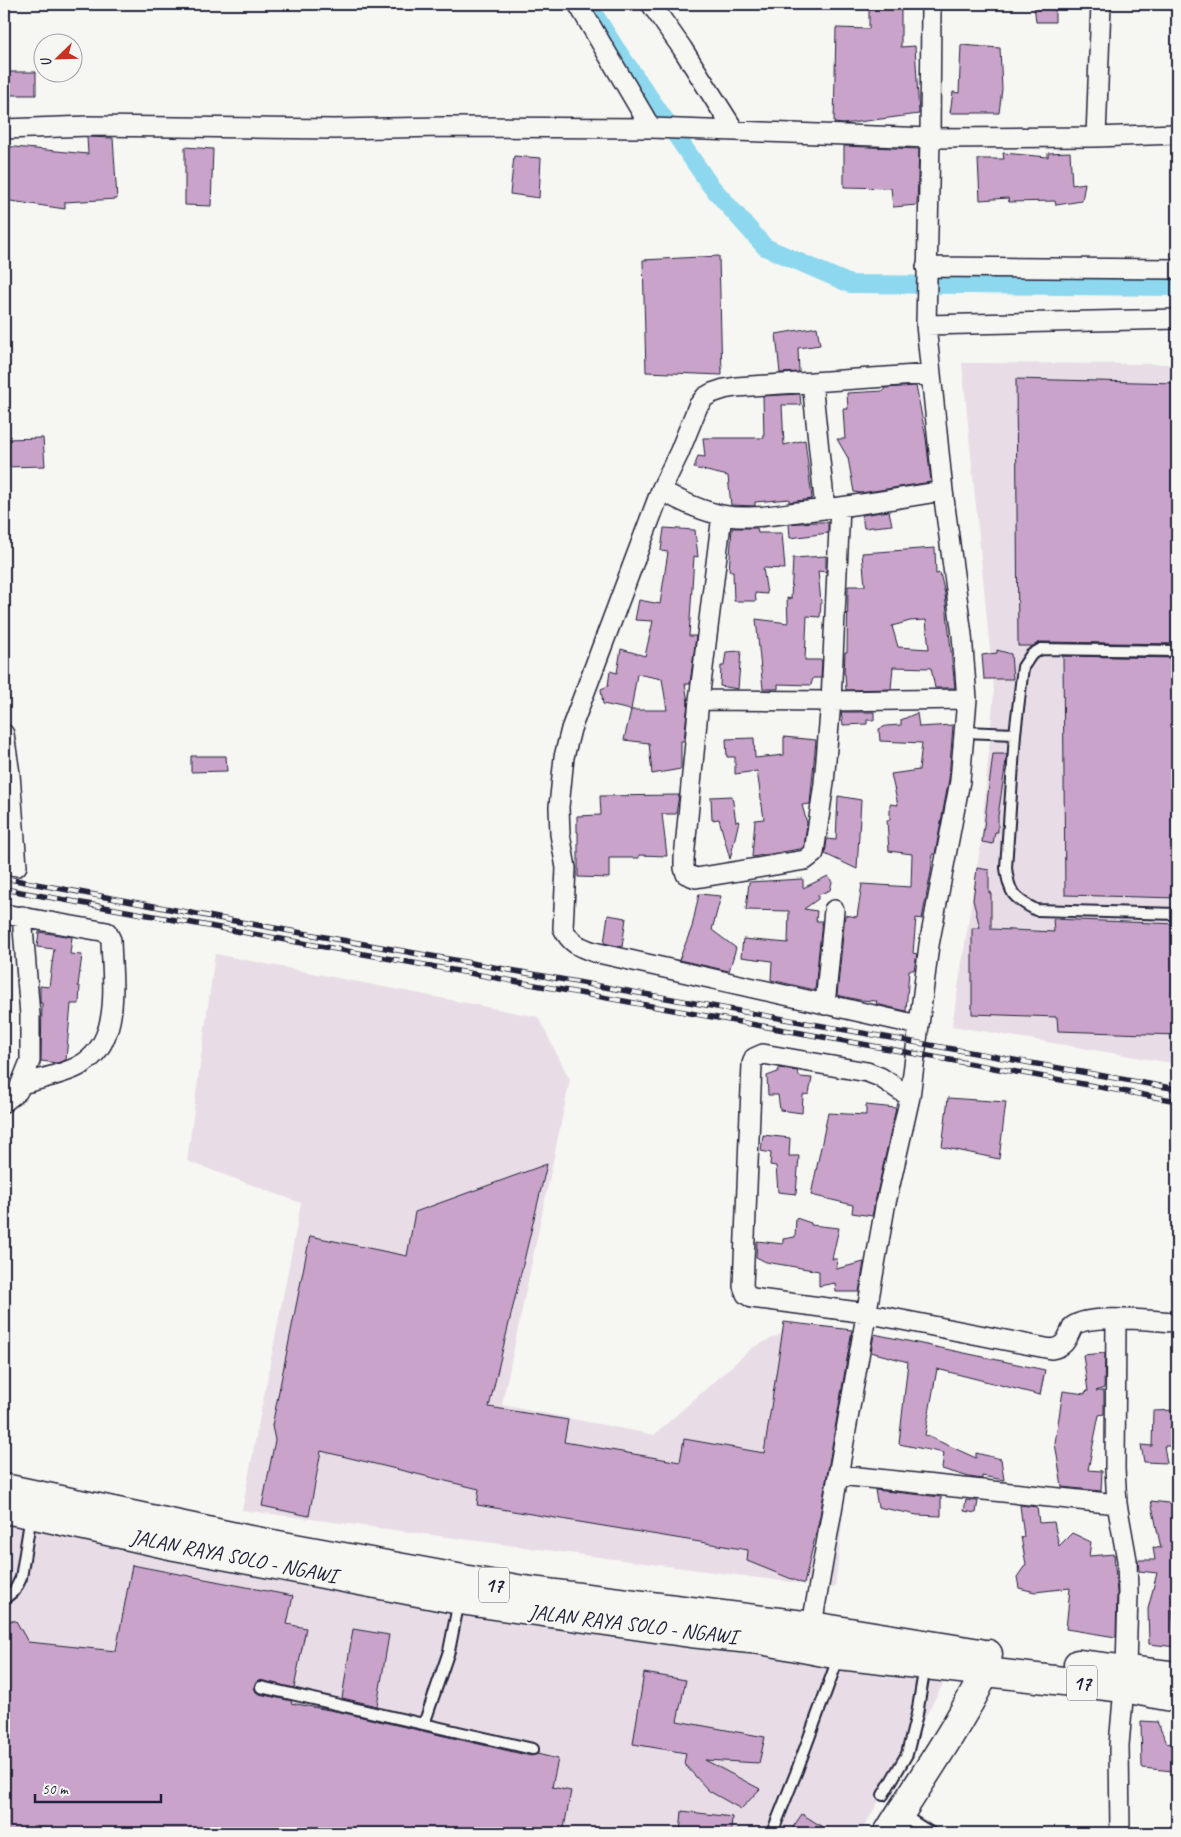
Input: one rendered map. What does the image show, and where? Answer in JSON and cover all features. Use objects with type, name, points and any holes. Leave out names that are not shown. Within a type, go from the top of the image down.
[{"type":"main road","name":"JALAN RAYA SOLO - NGAWI","points":[[4,1488],[33,1504],[175,1546],[460,1600],[690,1633],[761,1640],[810,1637],[839,1655],[925,1665],[987,1663]]},
{"type":"main road","name":"JALAN RAYA SOLO - NGAWI","points":[[4,1509],[33,1504],[245,1539],[523,1590],[810,1637],[987,1663],[1125,1678],[1177,1676]]},
{"type":"main road","points":[[891,1814],[944,1746],[987,1663]]},
{"type":"main road","name":"JALAN RAYA SOLO - NGAWI","points":[[1125,1678],[1177,1698]]},
{"type":"street","points":[[578,4],[658,128]]},
{"type":"street","points":[[651,4],[682,48],[734,130]]},
{"type":"street","points":[[810,1637],[884,1207],[910,1097],[929,945],[958,794],[967,699],[926,321],[931,4]]},
{"type":"street","points":[[1096,138],[1101,4]]},
{"type":"street","points":[[4,129],[90,126],[334,129],[443,127],[658,128],[930,138],[1096,138],[1175,134]]},
{"type":"street","points":[[926,270],[1177,269]]},
{"type":"street","points":[[926,321],[1177,319]]},
{"type":"street","points":[[918,1025],[594,952],[572,942],[567,937],[563,928],[566,868],[560,834],[559,807],[564,756],[580,701],[633,569],[661,490],[680,453],[698,406],[704,397],[724,389],[736,387],[931,374]]},
{"type":"street","points":[[722,515],[699,700],[684,868],[686,874],[696,878],[805,860],[814,853],[824,783],[832,701],[833,508],[812,382]]},
{"type":"street","points":[[661,490],[685,503],[722,515],[758,516],[833,508],[943,491]]},
{"type":"street","points":[[699,700],[967,699]]},
{"type":"street","points":[[4,734],[10,774],[17,866],[4,864]]},
{"type":"street","points":[[825,1005],[834,910]]},
{"type":"street","points":[[13,915],[107,932],[111,940],[112,1002],[107,1035],[99,1050],[78,1066],[10,1094],[30,1061],[30,1015],[13,915]]},
{"type":"street","points":[[910,1097],[880,1077],[867,1072],[763,1054],[754,1058],[752,1064],[744,1290],[752,1298],[866,1313],[1051,1349],[1063,1345],[1067,1341],[1073,1326],[1085,1320],[1177,1322]]},
{"type":"street","points":[[1116,1320],[1115,1469],[1117,1504],[1127,1568],[1128,1593],[1125,1678],[1119,1746],[1120,1833]]},
{"type":"street","points":[[839,1474],[1117,1504]]},
{"type":"lane","points":[[1177,651],[1041,649],[1031,656],[1023,667],[1015,734],[1006,868],[1008,888],[1021,902],[1036,910],[1177,914]]},
{"type":"lane","points":[[964,732],[1015,734]]},
{"type":"lane","points":[[4,1599],[16,1590],[21,1578],[33,1504]]},
{"type":"lane","points":[[424,1724],[449,1651],[460,1600]]},
{"type":"lane","points":[[772,1833],[839,1655]]},
{"type":"lane","points":[[925,1665],[917,1714],[891,1814],[931,1833]]},
{"type":"lane","points":[[261,1687],[533,1749]]},
{"type":"shaded area","points":[[962,363],[1177,364],[1177,1064],[952,1026],[981,842],[994,691]]},
{"type":"shaded area","points":[[215,954],[538,1017],[570,1080],[502,1405],[654,1435],[752,1348],[791,1329],[863,1332],[835,1588],[242,1510],[301,1203],[187,1161]]},
{"type":"shaded area","points":[[4,1510],[952,1668],[861,1833],[4,1833]]},
{"type":"building","points":[[869,4],[901,4],[901,47],[915,46],[919,114],[843,124],[834,123],[836,28],[869,29]]},
{"type":"building","points":[[1034,4],[1055,4],[1055,22],[1036,22]]},
{"type":"building","points":[[961,45],[1000,48],[1002,89],[999,113],[950,113],[953,92],[959,93]]},
{"type":"building","points":[[4,72],[32,72],[32,82],[36,82],[36,95],[4,95]]},
{"type":"building","points":[[87,137],[113,138],[117,199],[65,202],[65,209],[4,200],[4,146],[88,154]]},
{"type":"building","points":[[844,146],[919,149],[917,205],[893,207],[891,188],[844,187]]},
{"type":"building","points":[[185,147],[213,149],[211,206],[185,205]]},
{"type":"building","points":[[1070,152],[1072,185],[1085,183],[1082,201],[1056,205],[1055,201],[1009,202],[1008,198],[980,200],[978,159],[1004,159],[1003,153],[1048,157],[1048,153]]},
{"type":"building","points":[[514,156],[541,158],[539,198],[510,194]]},
{"type":"building","points":[[719,256],[722,375],[646,372],[643,260]]},
{"type":"building","points":[[817,327],[820,345],[798,348],[799,372],[780,373],[776,334]]},
{"type":"building","points":[[1016,379],[1177,383],[1177,644],[1041,642],[1033,646],[1018,646]]},
{"type":"building","points":[[916,386],[926,438],[931,482],[861,493],[854,492],[848,458],[837,439],[845,439],[843,409],[848,409],[847,393],[884,391],[884,388]]},
{"type":"building","points":[[800,394],[801,405],[782,405],[784,445],[805,440],[812,499],[789,502],[789,499],[755,502],[755,506],[731,505],[728,476],[694,468],[698,456],[705,457],[703,438],[764,438],[763,396]]},
{"type":"building","points":[[43,438],[45,466],[4,467],[4,439]]},
{"type":"building","points":[[889,511],[892,525],[864,528],[862,515]]},
{"type":"building","points":[[828,522],[828,533],[790,538],[789,524]]},
{"type":"building","points":[[664,528],[695,530],[698,557],[694,556],[689,636],[696,636],[690,684],[685,684],[688,702],[684,741],[681,741],[681,769],[652,774],[649,743],[624,740],[631,710],[603,704],[601,689],[608,686],[610,671],[617,673],[621,649],[645,656],[653,621],[635,620],[639,600],[660,604],[668,552],[661,551]],"holes":[[[637,674],[662,679],[667,710],[631,710]]]},
{"type":"building","points":[[732,528],[757,528],[758,533],[782,533],[785,569],[763,568],[767,594],[755,593],[756,601],[734,601],[733,571],[729,571]]},
{"type":"building","points":[[935,548],[936,574],[940,573],[945,594],[955,688],[935,688],[931,668],[893,667],[891,689],[846,690],[844,674],[845,652],[847,652],[848,586],[865,586],[862,553]],"holes":[[[926,620],[929,649],[898,647],[892,626],[910,621]]]},
{"type":"building","points":[[826,556],[826,572],[818,571],[821,603],[820,617],[807,616],[805,660],[822,660],[821,678],[813,678],[811,685],[778,684],[778,689],[763,689],[756,619],[788,623],[787,598],[791,599],[793,558]]},
{"type":"building","points":[[997,650],[1011,654],[1013,679],[984,679],[982,655],[997,653]]},
{"type":"building","points":[[741,651],[738,689],[720,686],[721,666],[724,666],[726,652]]},
{"type":"building","points":[[1063,656],[1177,658],[1177,898],[1065,895]]},
{"type":"building","points":[[841,712],[874,712],[874,720],[867,720],[867,724],[843,725]]},
{"type":"building","points":[[917,713],[919,727],[953,725],[949,779],[935,854],[933,854],[922,919],[916,918],[913,953],[917,954],[914,970],[909,970],[906,1011],[876,1004],[877,1001],[859,1000],[837,995],[845,915],[857,917],[862,884],[911,887],[912,854],[889,851],[887,820],[890,820],[890,804],[898,805],[891,774],[919,770],[922,743],[880,741],[879,729],[886,726],[901,725],[901,720]]},
{"type":"building","points":[[784,737],[816,740],[810,804],[802,805],[807,823],[804,847],[752,857],[755,820],[764,819],[757,771],[735,774],[735,757],[727,757],[726,739],[754,738],[755,758],[784,755]]},
{"type":"building","points":[[993,754],[1007,754],[998,816],[998,832],[995,832],[993,844],[982,842]]},
{"type":"building","points":[[191,756],[226,756],[227,771],[191,772]]},
{"type":"building","points":[[679,795],[676,814],[662,814],[667,856],[639,855],[639,858],[609,858],[609,878],[578,877],[577,816],[601,815],[600,796]]},
{"type":"building","points":[[732,796],[736,822],[739,821],[730,859],[719,819],[712,820],[711,797]]},
{"type":"building","points":[[838,796],[861,800],[857,869],[825,854],[827,839],[836,840]]},
{"type":"building","points":[[977,868],[989,870],[991,929],[1054,932],[1053,919],[1177,924],[1177,1035],[1058,1031],[1057,1017],[972,1014],[972,928],[980,928],[973,900]]},
{"type":"building","points":[[828,876],[832,882],[830,890],[818,895],[818,899],[804,909],[817,911],[816,921],[822,921],[815,990],[771,980],[772,961],[741,957],[743,939],[788,943],[789,911],[746,910],[749,882],[803,879],[803,888]]},
{"type":"building","points":[[699,894],[721,896],[712,930],[736,948],[729,971],[679,960],[692,927]]},
{"type":"building","points":[[608,915],[626,918],[622,947],[604,943]]},
{"type":"building","points":[[39,932],[72,937],[70,954],[82,955],[78,986],[80,986],[79,1004],[71,1004],[66,1060],[57,1063],[41,1061],[42,1003],[40,1003],[40,986],[49,987],[54,949],[37,947]]},
{"type":"building","points":[[779,1068],[797,1071],[800,1077],[812,1078],[809,1094],[803,1095],[802,1113],[780,1110],[778,1095],[768,1095],[767,1076],[778,1072]]},
{"type":"building","points":[[948,1098],[1006,1102],[999,1159],[942,1147]]},
{"type":"building","points":[[866,1105],[896,1108],[872,1216],[852,1213],[853,1205],[811,1195],[828,1113],[866,1115]]},
{"type":"building","points":[[763,1135],[790,1138],[789,1156],[799,1156],[796,1194],[778,1192],[776,1166],[770,1165],[771,1153],[761,1151]]},
{"type":"building","points":[[547,1164],[489,1407],[568,1420],[564,1442],[680,1462],[684,1439],[764,1453],[784,1322],[852,1330],[820,1516],[804,1584],[747,1561],[748,1550],[477,1505],[479,1489],[321,1451],[309,1516],[262,1506],[275,1440],[272,1426],[310,1236],[407,1256],[415,1212]]},
{"type":"building","points":[[796,1218],[811,1223],[811,1225],[839,1228],[832,1259],[837,1259],[836,1269],[864,1262],[859,1292],[836,1292],[835,1283],[819,1286],[819,1271],[766,1262],[756,1257],[757,1241],[783,1244],[783,1239],[795,1237]]},
{"type":"building","points":[[874,1334],[1045,1370],[1040,1395],[937,1369],[925,1435],[976,1458],[976,1453],[1001,1459],[1004,1480],[982,1476],[982,1479],[969,1477],[942,1469],[944,1453],[899,1444],[908,1362],[871,1352]]},
{"type":"building","points":[[1105,1353],[1104,1388],[1096,1391],[1104,1391],[1104,1414],[1099,1415],[1088,1470],[1102,1471],[1101,1491],[1062,1487],[1055,1443],[1063,1391],[1085,1394],[1088,1391],[1083,1355]]},
{"type":"building","points":[[1177,1410],[1177,1428],[1170,1427],[1172,1446],[1164,1446],[1167,1463],[1144,1462],[1141,1445],[1152,1446],[1153,1411]]},
{"type":"building","points":[[875,1490],[941,1497],[941,1516],[917,1515],[878,1507]]},
{"type":"building","points":[[966,1500],[978,1501],[976,1513],[964,1511]]},
{"type":"building","points":[[1151,1501],[1177,1504],[1177,1558],[1174,1558],[1177,1583],[1177,1612],[1172,1610],[1177,1647],[1149,1644],[1148,1609],[1157,1573],[1139,1571],[1138,1560],[1155,1560],[1153,1547],[1161,1548]]},
{"type":"building","points":[[1020,1505],[1037,1507],[1039,1523],[1054,1522],[1059,1546],[1072,1533],[1091,1542],[1089,1556],[1114,1554],[1117,1593],[1116,1637],[1066,1629],[1070,1588],[1035,1592],[1019,1588],[1017,1577],[1026,1564],[1021,1537],[1024,1537]]},
{"type":"building","points":[[132,1565],[293,1596],[287,1624],[306,1628],[294,1688],[259,1680],[254,1686],[259,1694],[292,1701],[291,1703],[340,1712],[531,1756],[537,1754],[558,1759],[552,1787],[571,1791],[563,1833],[4,1833],[4,1620],[16,1621],[28,1642],[116,1651]]},
{"type":"building","points":[[353,1629],[389,1635],[377,1706],[342,1698]]},
{"type":"building","points":[[644,1673],[686,1680],[677,1721],[765,1737],[759,1763],[705,1760],[760,1789],[741,1809],[709,1791],[684,1764],[686,1753],[633,1744]]},
{"type":"building","points":[[1141,1721],[1157,1722],[1167,1743],[1175,1745],[1173,1771],[1142,1768]]},
{"type":"building","points":[[682,1811],[732,1817],[731,1833],[680,1833]]},
{"type":"building","points":[[802,1814],[832,1833],[789,1833]]},
{"type":"waterway","points":[[591,9],[710,185],[765,247],[850,284],[1177,287]]},
{"type":"railway","points":[[4,878],[1177,1089]]},
{"type":"railway","points":[[4,889],[1177,1101]]}]
